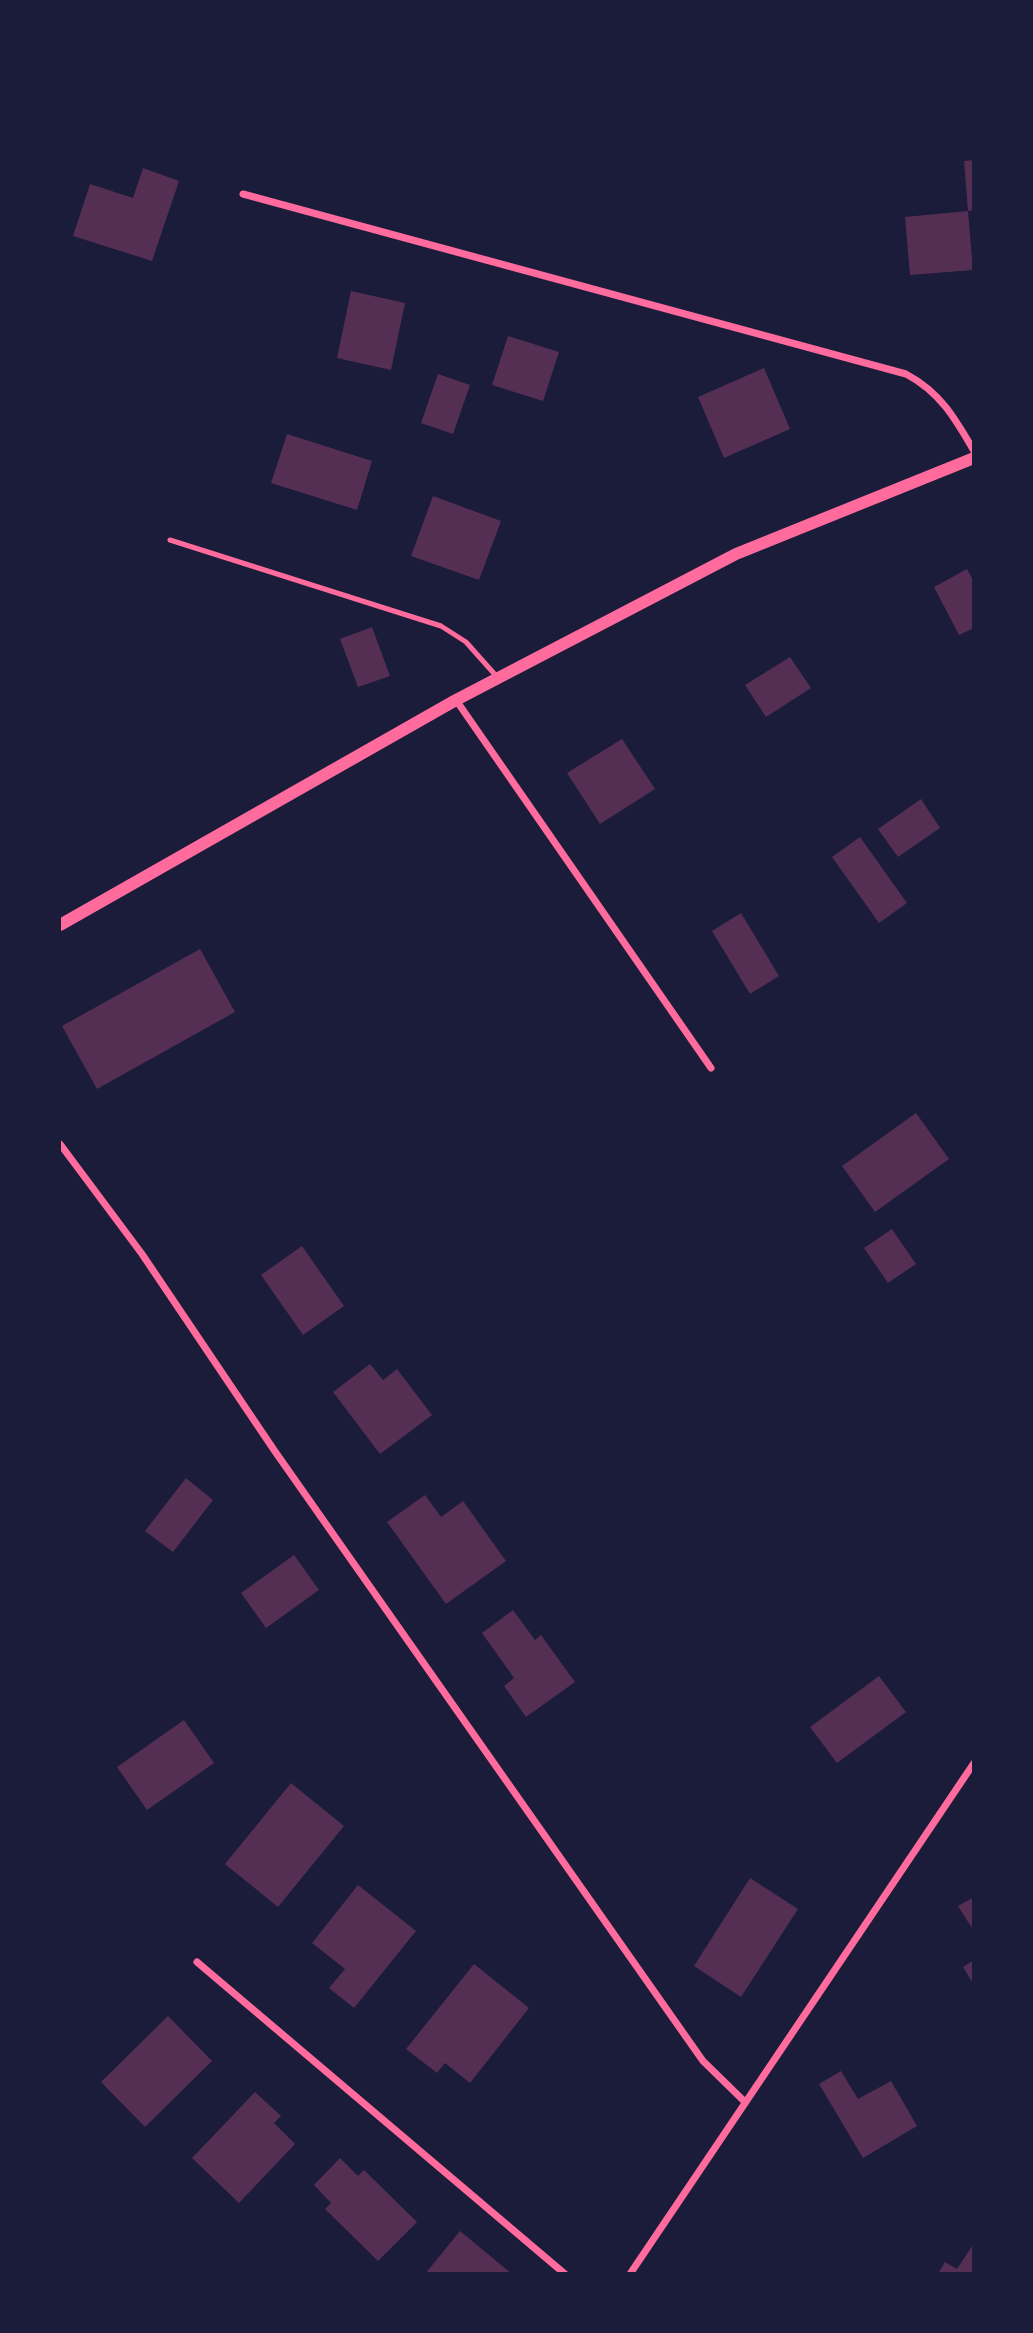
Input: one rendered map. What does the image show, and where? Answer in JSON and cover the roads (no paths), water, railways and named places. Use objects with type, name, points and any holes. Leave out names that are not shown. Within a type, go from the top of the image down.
[{"type":"street","points":[[243,194],[906,374],[926,385],[943,400],[974,451]]},
{"type":"street","points":[[60,925],[456,701],[736,554],[974,458]]},
{"type":"street","points":[[456,701],[711,1068]]},
{"type":"street","points":[[60,1144],[142,1254],[274,1450],[703,2061],[745,2102]]},
{"type":"street","points":[[631,2273],[974,1763]]},
{"type":"street","points":[[197,1962],[565,2273]]},
{"type":"lane","points":[[170,540],[441,626],[466,642],[498,678]]}]
